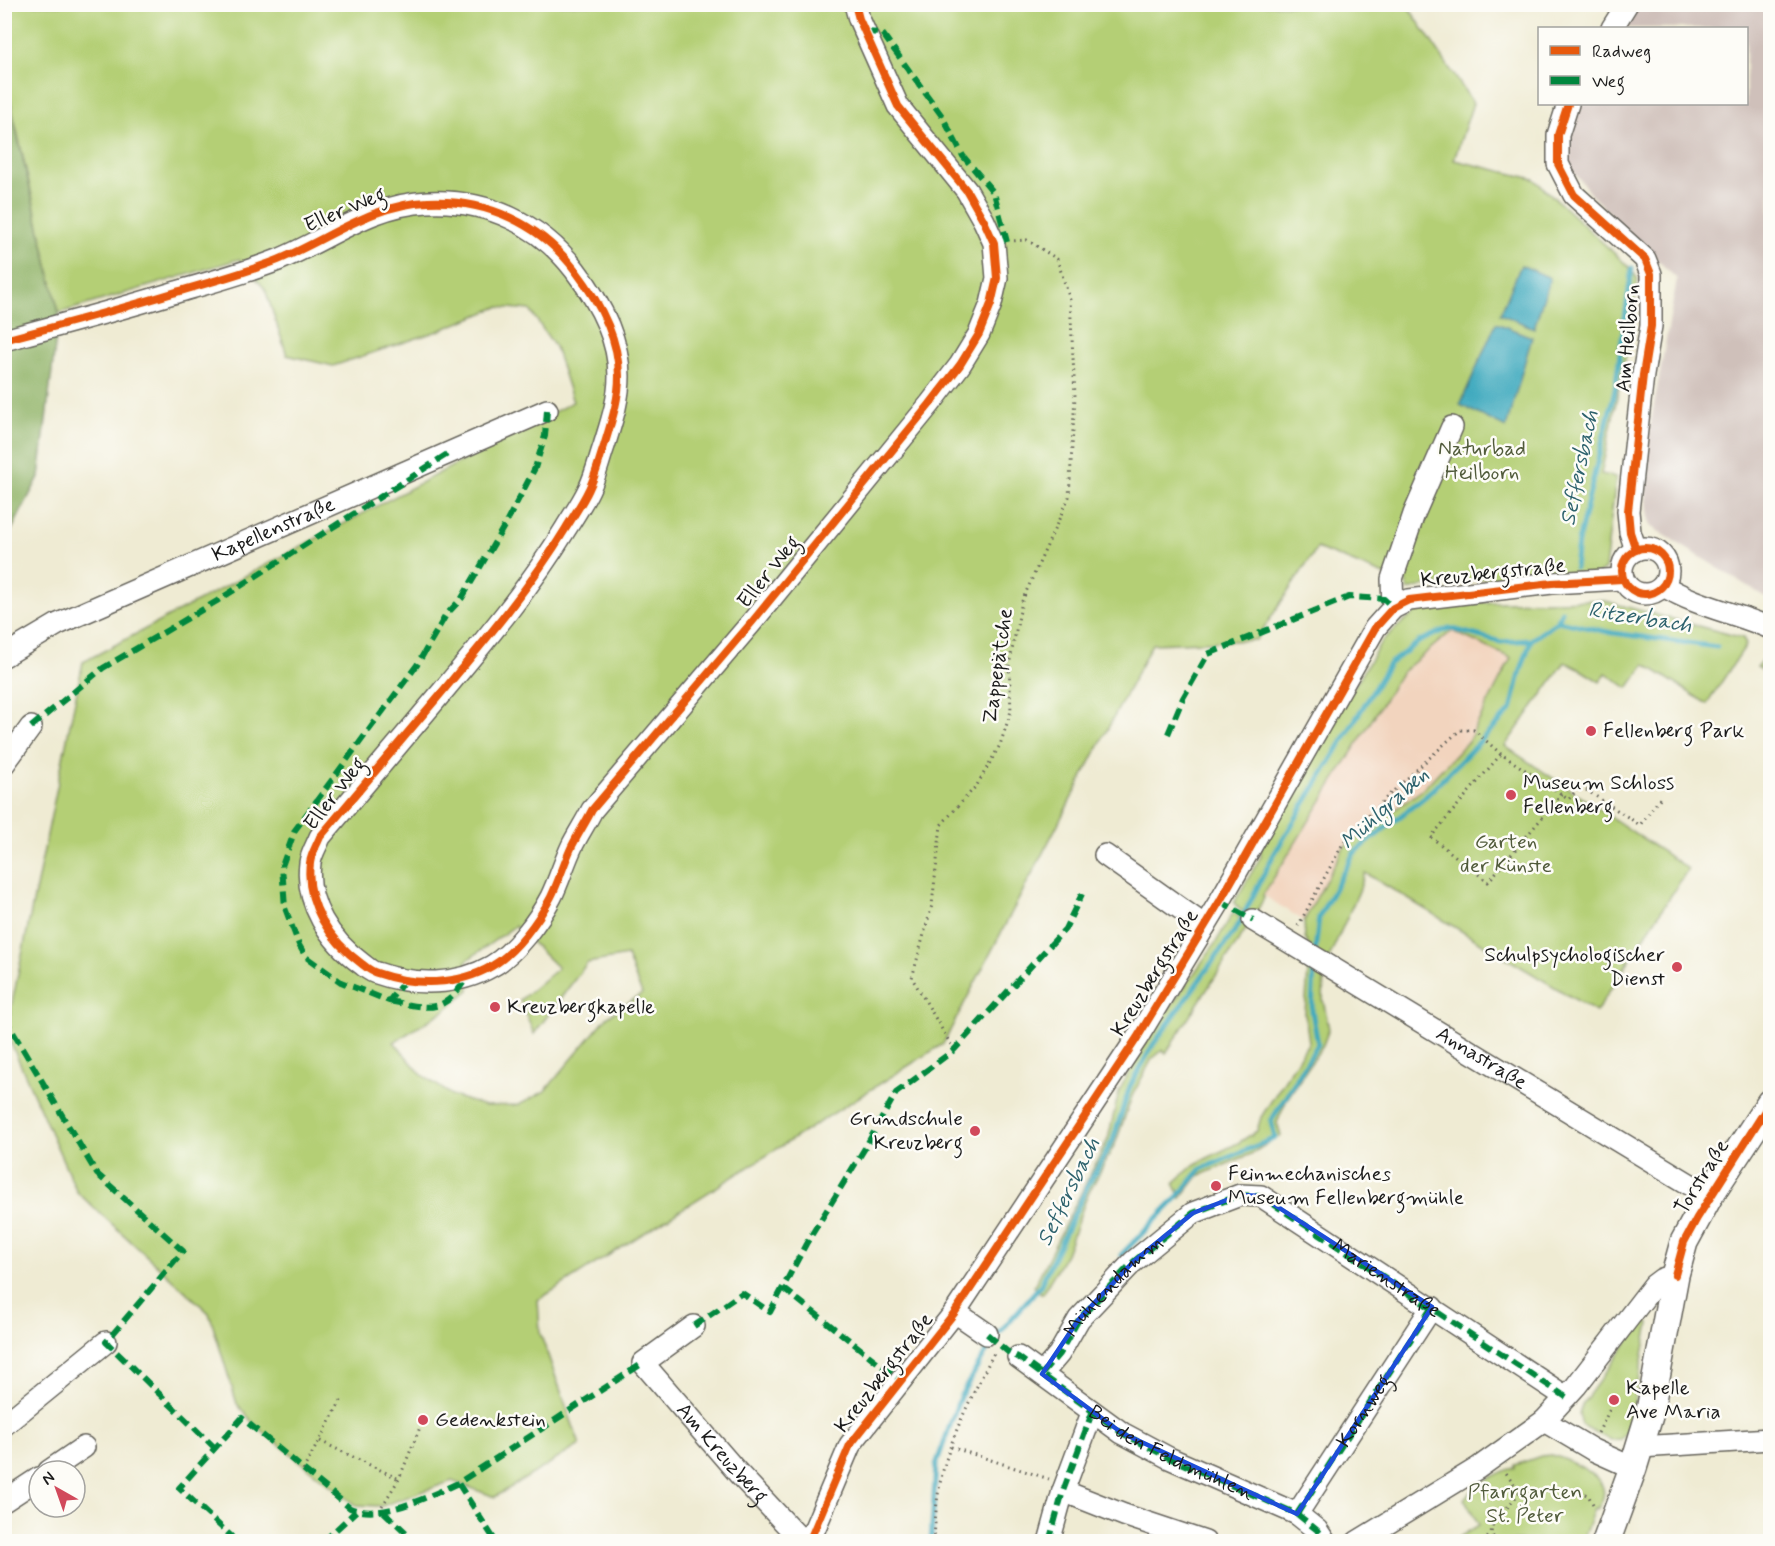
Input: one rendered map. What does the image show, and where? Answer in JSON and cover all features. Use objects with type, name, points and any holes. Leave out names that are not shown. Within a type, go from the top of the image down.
[{"type":"main road","name":"Torstraße","points":[[1606,1542],[1649,1416],[1675,1275],[1684,1242],[1710,1196],[1770,1103]]},
{"type":"street","name":"Eller Weg","points":[[4,340],[216,281],[280,259],[366,216],[397,206],[426,202],[452,202],[481,206],[502,213],[546,240],[564,256],[583,281],[609,327],[617,352],[619,374],[618,396],[589,489],[550,554],[511,610],[320,837],[310,861],[311,888],[318,912],[333,937],[348,954],[375,973],[405,980],[437,982],[467,977],[494,966],[516,946],[551,896],[572,846],[592,810],[752,622],[960,365],[979,334],[991,304],[997,278],[994,243],[967,191],[898,106],[859,19],[855,4]]},
{"type":"street","points":[[1613,27],[1627,4]]},
{"type":"street","name":"Am Heilborn","points":[[1568,105],[1558,135],[1558,164],[1574,195],[1645,259],[1651,274],[1651,326],[1643,375],[1628,512],[1630,532],[1636,550]]},
{"type":"street","name":"Kapellenstraße","points":[[4,656],[58,624],[546,410]]},
{"type":"street","points":[[1393,608],[1392,579],[1414,514],[1452,428]]},
{"type":"street","points":[[1650,548],[1662,555],[1668,568],[1664,586],[1654,593],[1639,594],[1626,586],[1622,579],[1622,565],[1629,553],[1636,550],[1650,548]]},
{"type":"street","name":"Kreuzbergstraße","points":[[809,1542],[850,1445],[955,1312],[1137,1038],[1205,926],[1375,628],[1393,608],[1409,600],[1552,583],[1622,579]]},
{"type":"street","points":[[1664,586],[1694,601],[1744,616],[1770,628]]},
{"type":"street","points":[[4,764],[31,728]]},
{"type":"street","points":[[1105,855],[1205,926]]},
{"type":"street","name":"Annastraße","points":[[1254,920],[1710,1196]]},
{"type":"street","name":"Marienstraße","points":[[1198,1211],[1240,1195],[1261,1196],[1566,1397]]},
{"type":"street","name":"Mühlendamm","points":[[1042,1374],[1059,1354],[1079,1319],[1133,1262],[1198,1211]]},
{"type":"street","points":[[1357,1542],[1495,1456],[1544,1421],[1566,1397],[1654,1285],[1675,1275]]},
{"type":"street","name":"Kornweg","points":[[1297,1514],[1432,1307]]},
{"type":"street","points":[[955,1312],[993,1338]]},
{"type":"street","name":"Am Kreuzberg","points":[[694,1326],[643,1363],[738,1473],[803,1542]]},
{"type":"street","points":[[4,1425],[106,1342]]},
{"type":"street","name":"Bei den Feldmühlen","points":[[1018,1358],[1122,1433],[1169,1458],[1297,1514],[1317,1530],[1325,1542]]},
{"type":"street","points":[[1049,1542],[1064,1488],[1092,1413]]},
{"type":"street","points":[[1544,1421],[1590,1448],[1636,1458],[1770,1439]]},
{"type":"street","points":[[66,1459],[84,1447]]},
{"type":"street","points":[[4,1501],[27,1486]]},
{"type":"street","points":[[1064,1488],[1124,1515],[1205,1542]]},
{"type":"path","points":[[1297,945],[1346,838],[1460,730],[1474,730],[1501,754],[1569,799],[1580,786],[1640,825],[1661,797]]},
{"type":"path","points":[[1501,754],[1431,837],[1488,882],[1562,794]]},
{"type":"path","points":[[934,1542],[935,1516],[944,1467],[993,1338]]},
{"type":"path","points":[[303,1470],[343,1396]]},
{"type":"path","points":[[1590,1448],[1611,1407]]},
{"type":"path","points":[[382,1506],[399,1479],[423,1420]]},
{"type":"path","points":[[320,1441],[399,1479]]},
{"type":"path","points":[[951,1447],[1064,1488]]},
{"type":"path","points":[[1495,1456],[1520,1492]]},
{"type":"path","points":[[1483,1542],[1491,1534],[1492,1526],[1520,1492],[1566,1488],[1588,1495],[1593,1504]]},
{"type":"path","points":[[1491,1534],[1497,1542]]},
{"type":"highlighted area","points":[[1240,1195],[1261,1196],[1432,1307],[1297,1514],[1122,1433],[1042,1374],[1079,1319],[1133,1262],[1193,1213]]},
{"type":"shaded area","points":[[1639,5],[1770,5],[1770,600],[1650,526],[1643,466],[1677,279],[1595,199],[1567,163],[1571,122],[1580,105],[1748,105],[1748,27],[1626,27]]},
{"type":"shaded area","points":[[1452,631],[1511,658],[1469,740],[1422,790],[1345,846],[1304,921],[1263,895],[1401,672]]},
{"type":"green space","name":"Naturbad Heilborn","points":[[4,5],[1407,5],[1473,103],[1454,160],[1534,179],[1629,267],[1638,279],[1625,359],[1601,474],[1616,477],[1605,569],[1595,576],[1477,579],[1453,581],[1408,590],[1405,578],[1394,579],[1317,548],[1256,640],[1152,644],[943,1044],[538,1300],[540,1333],[580,1445],[495,1497],[452,1481],[382,1506],[355,1505],[255,1425],[237,1404],[209,1313],[77,1192],[6,1032],[83,662],[573,402],[555,347],[530,310],[498,307],[438,331],[333,366],[287,355],[265,289],[239,259],[59,313],[5,78]],"holes":[[[515,926],[558,968],[520,1000],[534,1034],[587,963],[627,956],[642,994],[608,1016],[545,1091],[519,1105],[485,1106],[453,1096],[421,1074],[394,1042],[444,1011],[469,990],[466,961]]]},
{"type":"green space","points":[[4,78],[59,313],[39,477],[10,533],[4,533]]},
{"type":"green space","name":"Garten der Künste","points":[[1601,600],[1743,638],[1746,645],[1707,704],[1645,664],[1628,688],[1606,673],[1600,682],[1565,662],[1505,746],[1688,869],[1596,1012],[1365,873],[1328,960],[1311,951],[1305,938],[1304,921],[1344,847],[1422,790],[1469,740],[1511,658],[1452,631],[1401,673],[1263,895],[1264,898],[1253,918],[1234,903],[1261,856],[1260,844],[1381,642],[1403,622],[1425,606],[1447,603]]},
{"type":"green space","points":[[1770,653],[1770,675],[1757,667]]},
{"type":"green space","points":[[1233,913],[1250,923],[1166,1053],[1163,1050],[1152,1059],[1132,1096],[1116,1142],[1087,1196],[1066,1254],[1042,1294],[1034,1286],[1108,1139],[1119,1091],[1145,1043],[1216,942]]},
{"type":"green space","points":[[1308,971],[1324,979],[1323,1000],[1329,1029],[1323,1045],[1287,1099],[1277,1123],[1281,1135],[1251,1154],[1198,1176],[1181,1198],[1174,1183],[1195,1164],[1257,1131],[1261,1117],[1309,1042],[1305,1014]]},
{"type":"green space","points":[[1643,1321],[1649,1323],[1629,1430],[1621,1439],[1610,1440],[1582,1425],[1579,1414],[1583,1403]]},
{"type":"green space","name":"Pfarrgarten St. Peter","points":[[1552,1455],[1594,1475],[1603,1489],[1602,1500],[1597,1510],[1594,1509],[1582,1541],[1453,1541],[1479,1525],[1464,1498],[1494,1476],[1515,1468],[1515,1465],[1541,1456]]},
{"type":"water","points":[[1521,265],[1550,278],[1534,328],[1500,314]]},
{"type":"water","points":[[1496,323],[1532,337],[1506,428],[1460,405]]},
{"type":"waterway","name":"Seffersbach","points":[[1575,568],[1578,542],[1615,389],[1632,268]]},
{"type":"waterway","name":"Seffersbach","points":[[931,1542],[936,1465],[960,1397],[993,1340],[1040,1286],[1088,1185],[1113,1140],[1130,1086],[1153,1045],[1238,926],[1273,856],[1389,664],[1420,641],[1449,628],[1501,642],[1531,640],[1558,621],[1562,611]]},
{"type":"waterway","name":"Ritzerbach","points":[[1558,621],[1613,633],[1717,647]]},
{"type":"waterway","name":"Mühlgraben","points":[[1315,952],[1319,917],[1354,853],[1427,795],[1511,710],[1531,640]]},
{"type":"waterway","name":"Mühlgraben","points":[[1121,1255],[1175,1200],[1201,1169],[1275,1138],[1271,1121],[1318,1044],[1312,1011],[1314,964]]},
{"type":"marked path","points":[[865,32],[882,33],[942,116],[963,156],[994,193],[1007,242]]},
{"type":"marked path","points":[[405,980],[389,1001],[341,982],[306,957],[285,908],[282,866],[295,830],[417,665],[446,615],[462,598],[506,523],[535,468],[545,436],[547,410]]},
{"type":"marked path","points":[[31,727],[103,668],[217,601],[449,453]]},
{"type":"marked path","points":[[1168,734],[1183,698],[1208,654],[1349,597],[1384,599],[1393,608]]},
{"type":"marked path","points":[[694,1326],[742,1293],[770,1312],[806,1244],[896,1093],[954,1050],[1065,929],[1082,894]]},
{"type":"marked path","points":[[1220,901],[1253,920]]},
{"type":"marked path","points":[[389,1001],[425,1007],[442,1004],[458,990],[467,977]]},
{"type":"marked path","points":[[4,1017],[97,1174],[183,1251],[106,1342],[215,1448]]},
{"type":"marked path","points":[[1042,1374],[1059,1354],[1079,1319],[1133,1262],[1193,1213],[1240,1195],[1261,1196],[1566,1397]]},
{"type":"marked path","points":[[783,1288],[900,1380]]},
{"type":"marked path","points":[[1297,1514],[1432,1307]]},
{"type":"marked path","points":[[987,1334],[1008,1352],[1122,1433],[1169,1458],[1297,1514],[1317,1530],[1325,1542]]},
{"type":"marked path","points":[[234,1542],[231,1536],[179,1488],[242,1418],[350,1508],[363,1511],[391,1509],[458,1483],[643,1363]]},
{"type":"marked path","points":[[1049,1542],[1063,1491],[1092,1413]]},
{"type":"marked path","points":[[458,1483],[496,1542]]},
{"type":"marked path","points":[[323,1542],[356,1511]]},
{"type":"marked path","points":[[384,1512],[416,1542]]},
{"type":"cycle path","points":[[4,340],[253,269],[297,252],[369,216],[408,204],[450,202],[491,210],[528,227],[561,254],[575,270],[592,294],[606,320],[618,361],[619,385],[616,403],[596,473],[581,504],[552,551],[521,594],[320,837],[310,863],[309,878],[322,920],[350,955],[371,971],[421,982],[450,980],[479,973],[501,960],[518,945],[533,926],[551,897],[572,846],[592,810],[752,622],[930,404],[960,365],[979,334],[991,304],[997,278],[994,243],[967,191],[898,106],[859,19],[855,4]]},
{"type":"cycle path","points":[[1568,105],[1558,135],[1558,164],[1574,195],[1645,259],[1651,274],[1651,326],[1643,375],[1628,511],[1630,532],[1636,550]]},
{"type":"cycle path","points":[[1645,548],[1654,549],[1662,554],[1667,562],[1668,571],[1667,580],[1662,588],[1654,593],[1645,594],[1636,593],[1628,588],[1623,580],[1622,571],[1623,562],[1628,554],[1636,549],[1645,548]]},
{"type":"cycle path","points":[[809,1542],[850,1445],[955,1312],[1137,1038],[1220,901],[1375,628],[1393,608],[1409,600],[1552,583],[1622,579]]},
{"type":"cycle path","points":[[1675,1275],[1684,1242],[1697,1218],[1770,1103]]},
{"type":"place","name":"Fellenberg Park","points":[[1591,731]]},
{"type":"place","name":"Museum Schloss Fellenberg","points":[[1511,795]]},
{"type":"place","name":"Schulpsychologischer Dienst","points":[[1677,967]]},
{"type":"place","name":"Kreuzbergkapelle","points":[[495,1007]]},
{"type":"place","name":"Grundschule Kreuzberg","points":[[975,1131]]},
{"type":"place","name":"Feinmechanisches Museum Fellenbergmühle","points":[[1216,1186]]},
{"type":"place","name":"Kapelle Ave Maria","points":[[1614,1400]]},
{"type":"place","name":"Gedenkstein","points":[[423,1420]]}]
